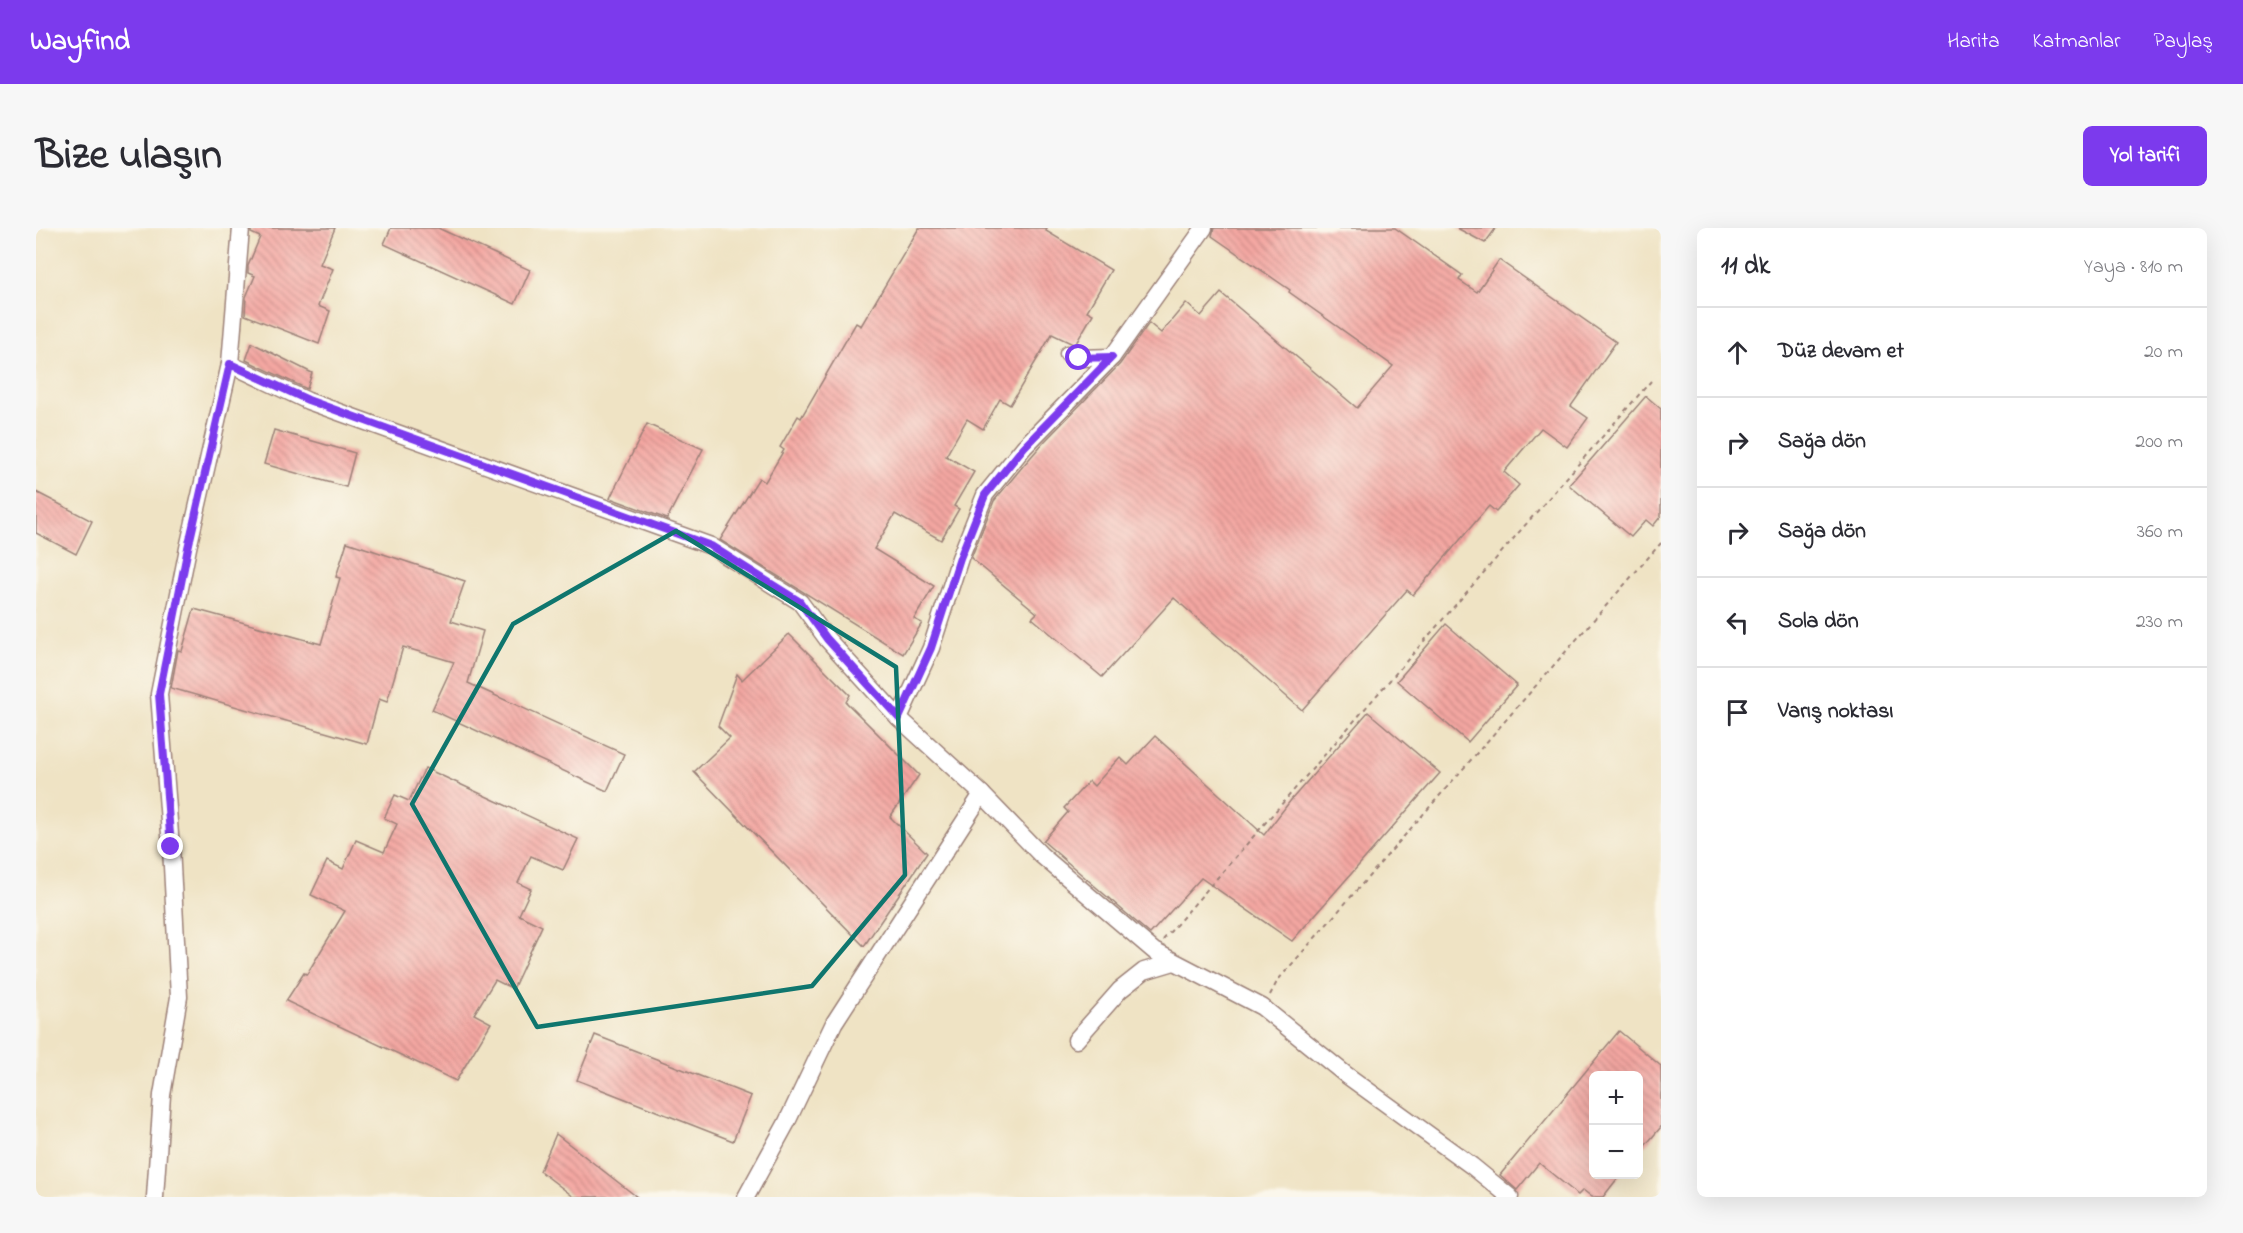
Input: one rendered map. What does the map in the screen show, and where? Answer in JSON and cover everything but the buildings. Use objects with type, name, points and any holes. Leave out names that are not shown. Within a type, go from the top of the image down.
[{"type":"street","points":[[154,1197],[162,1095],[179,998],[171,847],[159,694],[188,548],[230,364],[241,228]]},
{"type":"street","points":[[899,718],[931,648],[960,558],[985,495],[1024,447],[1112,357],[1204,228]]},
{"type":"street","points":[[1068,354],[1079,358],[1112,357]]},
{"type":"street","points":[[230,364],[308,400],[711,546],[800,602],[827,639],[899,718],[982,794],[1041,855],[1154,951],[1262,1007],[1345,1074],[1472,1166],[1510,1197]]},
{"type":"street","points":[[746,1197],[786,1124],[834,1023],[982,794]]},
{"type":"street","points":[[1076,1040],[1120,990],[1144,971],[1174,962]]},
{"type":"path","points":[[1154,951],[1651,381]]},
{"type":"path","points":[[1262,1007],[1278,980],[1661,543]]},
{"type":"highlighted area","points":[[676,531],[896,667],[905,875],[812,986],[537,1027],[412,804],[513,624]]},
{"type":"route","points":[[171,847],[159,694],[188,548],[230,364],[308,400],[711,546],[800,602],[827,639],[899,718],[931,648],[960,558],[985,495],[1024,447],[1112,357],[1079,358]]}]
